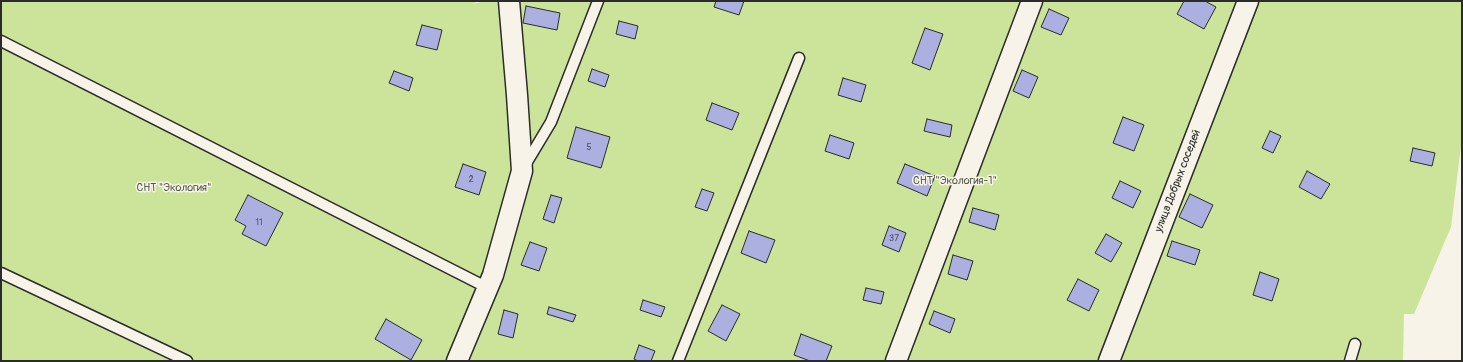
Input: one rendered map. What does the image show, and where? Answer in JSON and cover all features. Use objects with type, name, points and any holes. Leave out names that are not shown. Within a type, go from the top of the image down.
[{"type":"street","points":[[457,361],[493,276],[522,171],[518,95],[509,1]]},
{"type":"street","points":[[896,361],[1032,1]]},
{"type":"street","name":"улица Добрых соседей","points":[[1109,361],[1248,1]]},
{"type":"lane","points":[[522,171],[551,122],[598,1]]},
{"type":"lane","points":[[1,41],[488,288]]},
{"type":"lane","points":[[678,361],[799,58]]},
{"type":"lane","points":[[1,273],[187,361]]},
{"type":"lane","points":[[1350,361],[1355,344]]},
{"type":"green space","name":"СНТ \"Экология-1\"","points":[[1,1],[479,1],[472,4],[485,1],[1462,1],[1462,138],[1451,227],[1414,314],[1404,314],[1403,361],[1,361]]},
{"type":"building","points":[[716,1],[744,1],[739,15],[714,7]]},
{"type":"building","points":[[1184,1],[1205,1],[1216,7],[1204,29],[1177,14]]},
{"type":"building","points":[[526,6],[560,13],[557,30],[523,23]]},
{"type":"building","points":[[1049,9],[1069,18],[1061,35],[1041,27]]},
{"type":"building","points":[[619,21],[638,26],[635,39],[616,34]]},
{"type":"building","points":[[422,25],[442,30],[437,50],[416,45]]},
{"type":"building","points":[[925,28],[943,34],[930,70],[912,63]]},
{"type":"building","points":[[592,69],[609,75],[605,87],[588,81]]},
{"type":"building","points":[[1022,70],[1038,77],[1029,98],[1013,91]]},
{"type":"building","points":[[394,71],[413,78],[409,91],[389,83]]},
{"type":"building","points":[[843,78],[866,85],[861,102],[838,95]]},
{"type":"building","points":[[712,103],[739,113],[732,130],[706,120]]},
{"type":"building","points":[[1123,117],[1144,125],[1134,151],[1113,143]]},
{"type":"building","points":[[927,119],[952,125],[950,137],[924,131]]},
{"type":"building","points":[[576,127],[610,137],[601,168],[567,158]]},
{"type":"building","points":[[1270,131],[1281,136],[1273,153],[1262,148]]},
{"type":"building","points":[[830,135],[854,143],[849,159],[825,151]]},
{"type":"building","points":[[1413,148],[1435,153],[1432,166],[1410,161]]},
{"type":"building","points":[[463,164],[486,172],[479,195],[455,187]]},
{"type":"building","points":[[905,164],[935,176],[927,196],[897,183]]},
{"type":"building","points":[[1307,171],[1330,184],[1321,199],[1299,187]]},
{"type":"building","points":[[1120,181],[1141,191],[1133,208],[1112,198]]},
{"type":"building","points":[[702,189],[714,193],[707,211],[695,207]]},
{"type":"building","points":[[1190,194],[1213,205],[1202,228],[1179,217]]},
{"type":"building","points":[[248,195],[283,213],[266,246],[242,234],[246,226],[235,220]]},
{"type":"building","points":[[551,195],[562,198],[554,223],[543,219]]},
{"type":"building","points":[[973,208],[999,215],[995,230],[969,222]]},
{"type":"building","points":[[889,226],[906,233],[899,252],[882,245]]},
{"type":"building","points":[[749,231],[775,240],[766,263],[741,253]]},
{"type":"building","points":[[1106,234],[1122,243],[1111,262],[1095,253]]},
{"type":"building","points":[[1172,241],[1200,250],[1195,265],[1167,256]]},
{"type":"building","points":[[530,242],[547,248],[539,271],[521,265]]},
{"type":"building","points":[[953,255],[973,261],[967,280],[948,274]]},
{"type":"building","points":[[1260,272],[1279,279],[1272,301],[1253,295]]},
{"type":"building","points":[[1078,279],[1099,290],[1089,311],[1067,300]]},
{"type":"building","points":[[866,288],[884,292],[881,304],[863,300]]},
{"type":"building","points":[[643,300],[665,307],[661,317],[640,310]]},
{"type":"building","points":[[722,305],[740,314],[726,341],[708,331]]},
{"type":"building","points":[[549,307],[576,315],[573,322],[547,314]]},
{"type":"building","points":[[504,310],[518,314],[513,338],[498,334]]},
{"type":"building","points":[[934,311],[955,319],[950,333],[929,324]]},
{"type":"building","points":[[386,319],[422,340],[411,360],[375,339]]},
{"type":"building","points":[[801,334],[832,346],[826,361],[810,361],[794,355]]},
{"type":"building","points":[[639,345],[655,351],[651,361],[638,361],[634,359]]},
{"type":"park label","name":"СНТ \"Экология\"","points":[[174,188]]}]
